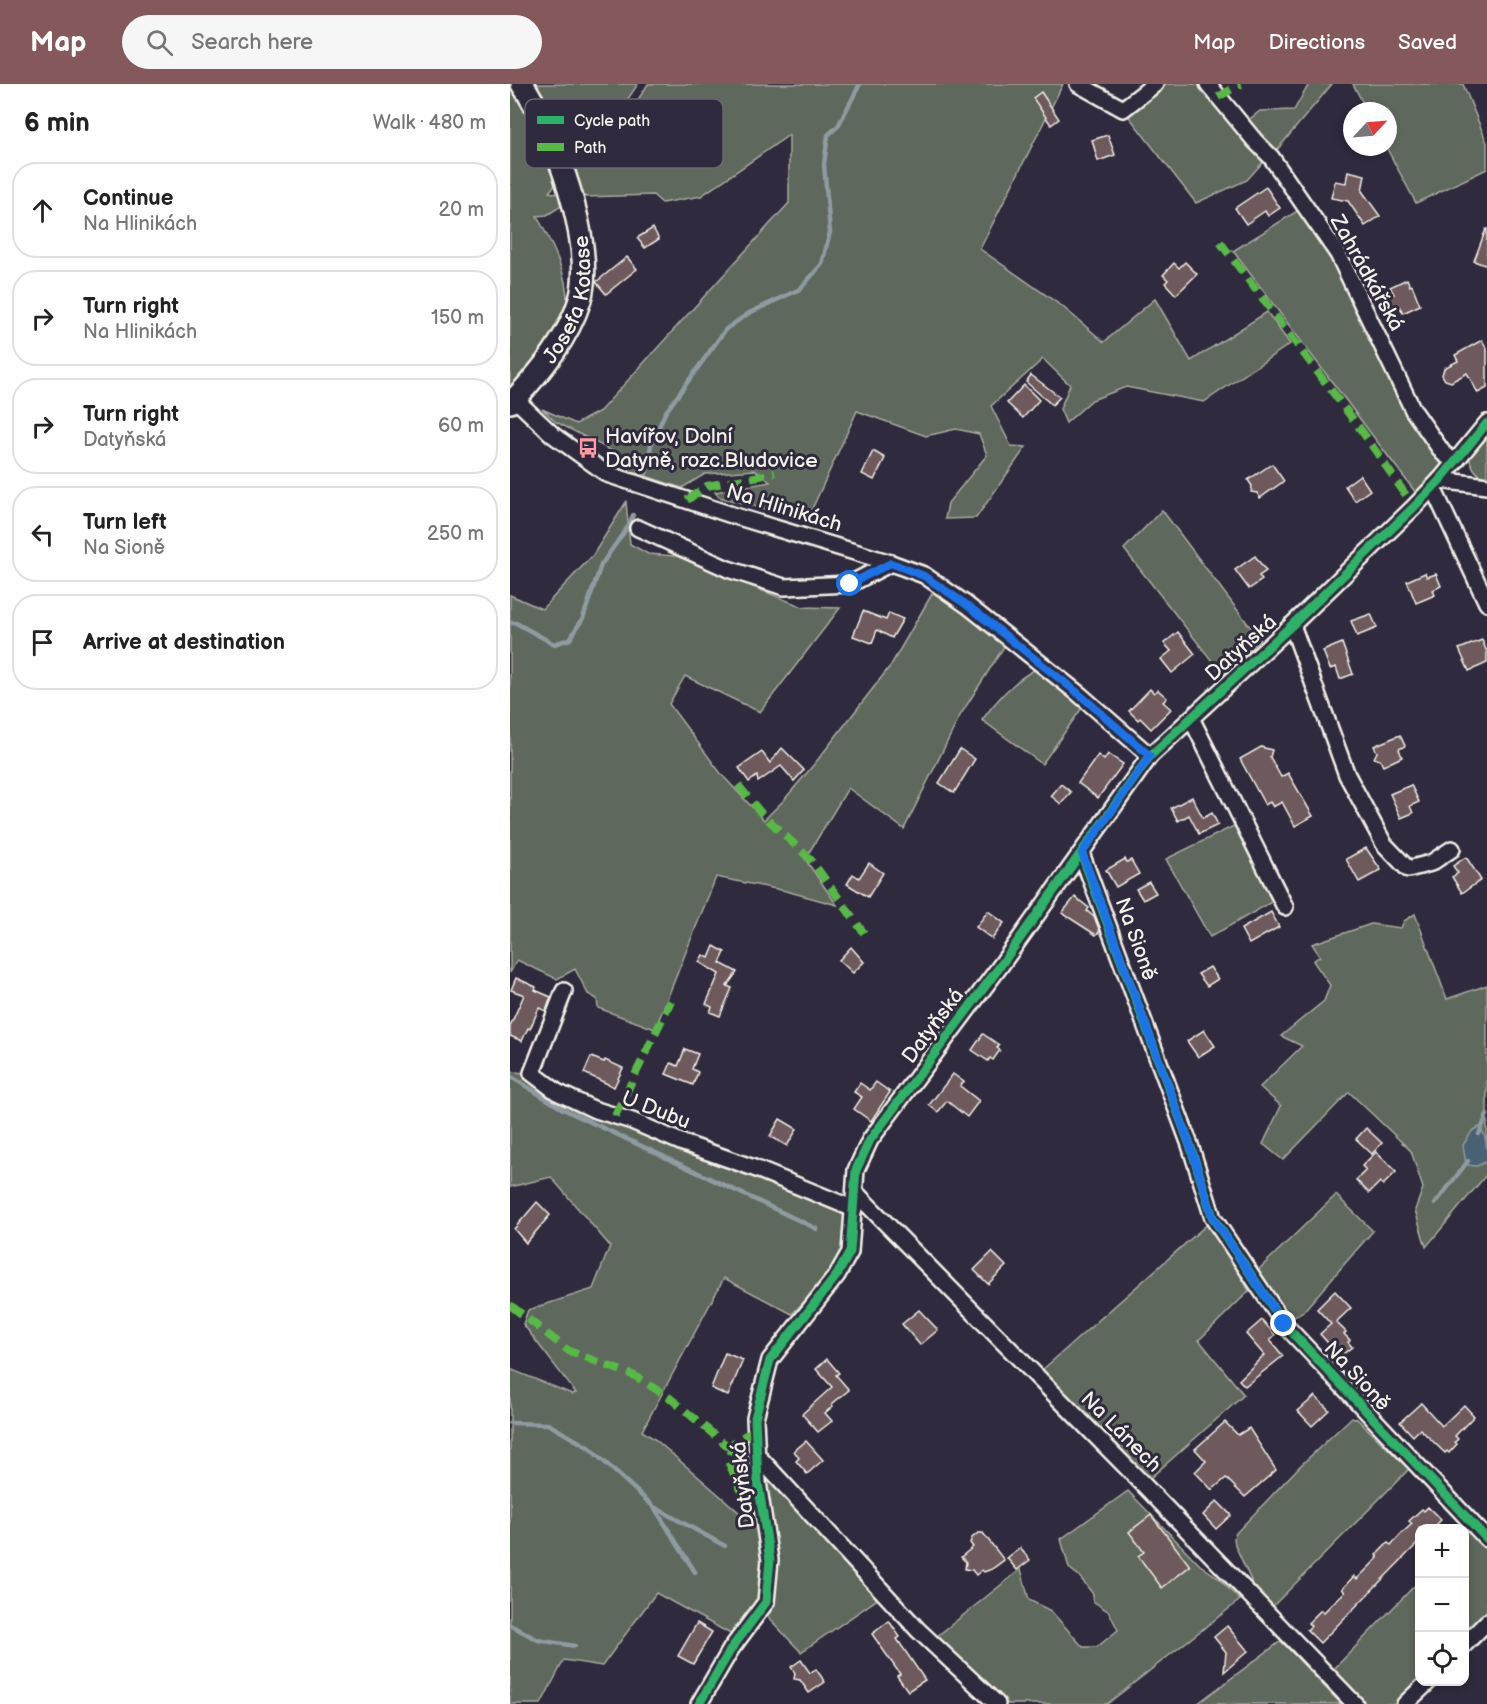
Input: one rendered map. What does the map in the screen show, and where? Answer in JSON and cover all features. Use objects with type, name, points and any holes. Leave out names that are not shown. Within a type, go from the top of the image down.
[{"type":"street","name":"Josefa Kotase","points":[[522,84],[529,99]]},
{"type":"street","points":[[1078,84],[1124,109],[1155,84]]},
{"type":"street","name":"Zahrádkářská","points":[[1208,84],[1271,157],[1338,254],[1413,410],[1443,453],[1455,462]]},
{"type":"street","name":"Josefa Kotase","points":[[513,400],[549,360],[566,332],[580,299],[584,264],[577,220],[562,168]]},
{"type":"street","name":"Na Hlinikách","points":[[513,400],[553,435],[607,474],[735,516],[891,563],[924,576],[967,605],[1079,694],[1150,756]]},
{"type":"street","name":"Datyňská","points":[[699,1704],[731,1649],[766,1602],[770,1560],[758,1482],[755,1418],[770,1360],[837,1275],[850,1252],[856,1170],[870,1140],[1001,965],[1150,756],[1292,626],[1437,484],[1487,423]]},
{"type":"street","points":[[1487,486],[1437,484],[1487,603]]},
{"type":"street","points":[[638,528],[728,569],[784,587],[850,584],[891,563]]},
{"type":"street","name":"Datyňská","points":[[1292,626],[1347,775],[1384,844],[1408,868],[1431,863],[1452,849]]},
{"type":"street","points":[[1191,718],[1285,907]]},
{"type":"street","name":"Na Sioně","points":[[1082,853],[1190,1145],[1213,1218],[1284,1324],[1487,1539]]},
{"type":"street","name":"U Dubu","points":[[564,991],[532,1073],[557,1092],[593,1109],[632,1121],[854,1209]]},
{"type":"street","name":"Na Lánech","points":[[855,1192],[1141,1482],[1355,1704]]},
{"type":"street","name":"Datyňská","points":[[756,1455],[918,1630],[997,1704]]},
{"type":"street","points":[[1469,1640],[1487,1622]]},
{"type":"street","points":[[1405,1704],[1424,1686]]},
{"type":"shaded area","points":[[530,84],[638,84],[628,99],[538,99]]},
{"type":"shaded area","points":[[648,84],[1063,84],[980,249],[1063,307],[1104,342],[1155,299],[1191,361],[1267,312],[1290,344],[1204,402],[1126,387],[1092,400],[1066,423],[1060,409],[1070,385],[1043,359],[991,406],[1011,446],[1026,447],[976,518],[945,519],[948,503],[987,455],[979,434],[956,429],[926,436],[857,411],[807,520],[719,497],[715,492],[770,482],[755,470],[705,474],[682,488],[630,471],[618,454],[556,422],[542,409],[576,424],[600,411],[789,203],[789,135],[701,196],[662,203],[653,195],[583,197],[578,193],[571,168],[723,168],[723,99],[638,99]]},
{"type":"shaded area","points":[[1155,84],[1206,84],[1264,161],[1247,180],[1196,203],[1123,109]]},
{"type":"shaded area","points":[[1309,84],[1332,84],[1271,157],[1246,122],[1260,111],[1294,110]]},
{"type":"shaded area","points":[[1353,84],[1463,84],[1487,143],[1487,169],[1416,203],[1391,156],[1397,156],[1397,102],[1362,102]]},
{"type":"shaded area","points":[[510,86],[525,113],[525,168],[551,168],[555,185],[549,192],[559,194],[563,205],[547,215],[537,216],[559,262],[567,300],[566,312],[556,333],[528,370],[510,385]]},
{"type":"shaded area","points":[[1302,208],[1333,257],[1444,462],[1416,493],[1233,251]]},
{"type":"shaded area","points":[[1487,432],[1487,478],[1475,470],[1469,456]]},
{"type":"shaded area","points":[[626,502],[630,544],[648,554],[676,556],[803,607],[840,608],[760,712],[685,676],[669,704],[722,775],[764,820],[816,762],[891,665],[932,594],[946,590],[1005,645],[961,714],[904,829],[848,788],[805,859],[837,905],[786,891],[716,877],[655,1029],[598,1008],[597,999],[588,994],[575,969],[557,979],[517,960],[510,973],[510,595],[542,609],[593,555]]},
{"type":"shaded area","points":[[1162,510],[1260,640],[1223,675],[1124,549]]},
{"type":"shaded area","points":[[1040,667],[1084,705],[1042,764],[982,720],[1008,690],[1023,677]]},
{"type":"shaded area","points":[[1238,824],[1277,899],[1210,937],[1166,859]]},
{"type":"shaded area","points":[[1415,914],[1447,999],[1487,985],[1487,1174],[1426,1247],[1415,1210],[1423,1188],[1411,1151],[1349,1092],[1283,1160],[1263,1144],[1281,1106],[1260,1087],[1302,1046],[1281,1036],[1324,1001],[1330,985],[1313,961],[1320,956],[1312,944],[1371,924],[1401,928],[1404,921]]},
{"type":"shaded area","points":[[510,1072],[532,1073],[557,1092],[854,1209],[839,1266],[792,1314],[724,1278],[642,1431],[656,1440],[757,1528],[762,1561],[758,1602],[736,1637],[656,1593],[602,1666],[564,1660],[541,1704],[510,1704],[510,1369],[572,1394],[576,1393],[523,1324],[528,1310],[593,1289],[610,1246],[551,1177],[510,1187]]},
{"type":"shaded area","points":[[1336,1195],[1373,1231],[1302,1313],[1290,1319],[1258,1270]]},
{"type":"shaded area","points":[[1211,1221],[1249,1291],[1199,1340],[1244,1395],[1148,1480],[1041,1371]]},
{"type":"shaded area","points":[[1352,1417],[1357,1419],[1409,1469],[1270,1609],[1259,1598],[1235,1545],[1235,1534],[1300,1466]]},
{"type":"shaded area","points":[[768,1474],[879,1598],[801,1652],[764,1613],[762,1491]]},
{"type":"shaded area","points":[[1128,1491],[1200,1565],[1216,1576],[1240,1600],[1107,1704],[1008,1704],[936,1637],[1021,1569],[1029,1600],[1051,1611],[1083,1647],[1097,1647],[1118,1630],[1109,1612],[1093,1601],[1093,1594],[1079,1576],[1069,1568],[1061,1539]]},
{"type":"shaded area","points":[[1469,1532],[1487,1551],[1487,1616],[1469,1634]]},
{"type":"shaded area","points":[[1415,1585],[1415,1685],[1396,1704],[1362,1704],[1331,1672]]},
{"type":"shaded area","points":[[1281,1641],[1341,1704],[1197,1704]]},
{"type":"water","points":[[1479,1127],[1485,1138],[1487,1161],[1477,1166],[1466,1165],[1463,1145],[1472,1131]]},
{"type":"building","points":[[1041,92],[1059,119],[1051,125],[1033,98]]},
{"type":"building","points":[[1108,135],[1115,155],[1098,161],[1092,140]]},
{"type":"building","points":[[1348,171],[1365,175],[1362,191],[1380,216],[1365,226],[1348,201],[1331,198],[1335,181],[1346,183]]},
{"type":"building","points":[[1266,187],[1280,208],[1268,216],[1265,211],[1246,224],[1235,208]]},
{"type":"building","points":[[653,228],[659,239],[645,248],[637,238]]},
{"type":"building","points":[[1487,229],[1487,266],[1474,261]]},
{"type":"building","points":[[627,257],[637,269],[606,294],[596,282]]},
{"type":"building","points":[[1185,262],[1197,274],[1176,295],[1165,283],[1168,280],[1163,275],[1174,263],[1179,268]]},
{"type":"building","points":[[1407,279],[1420,305],[1403,313],[1400,307],[1395,309],[1389,296],[1394,294],[1390,287]]},
{"type":"building","points":[[1482,340],[1487,349],[1487,388],[1478,393],[1467,373],[1451,382],[1445,380],[1442,375],[1444,368],[1458,361],[1455,355]]},
{"type":"building","points":[[1031,375],[1060,397],[1052,405],[1026,382]]},
{"type":"building","points":[[1024,385],[1039,400],[1023,418],[1007,403]]},
{"type":"building","points":[[873,451],[885,458],[874,480],[862,474]]},
{"type":"building","points":[[1272,464],[1284,481],[1260,498],[1257,493],[1251,492],[1252,486],[1248,480]]},
{"type":"building","points":[[1360,475],[1370,490],[1355,501],[1345,486]]},
{"type":"building","points":[[1255,556],[1266,571],[1259,576],[1262,580],[1249,589],[1235,570]]},
{"type":"building","points":[[1425,573],[1427,577],[1436,574],[1441,586],[1433,590],[1435,595],[1416,603],[1407,581]]},
{"type":"building","points":[[863,611],[886,620],[889,613],[903,619],[892,638],[877,630],[872,643],[853,636]]},
{"type":"building","points":[[1371,614],[1377,628],[1357,636],[1351,621]]},
{"type":"building","points":[[1178,632],[1195,654],[1172,673],[1161,659],[1171,651],[1164,643]]},
{"type":"building","points":[[1482,640],[1487,652],[1487,663],[1469,671],[1459,649]]},
{"type":"building","points":[[1342,643],[1353,674],[1340,679],[1336,667],[1330,669],[1323,651]]},
{"type":"building","points":[[1150,689],[1154,693],[1158,690],[1167,698],[1163,702],[1171,709],[1151,729],[1129,711]]},
{"type":"building","points":[[1400,735],[1405,746],[1399,749],[1402,757],[1383,766],[1380,760],[1374,758],[1377,752],[1374,746]]},
{"type":"building","points":[[1261,747],[1272,750],[1270,757],[1281,777],[1288,773],[1313,816],[1295,826],[1282,802],[1273,807],[1270,802],[1265,805],[1240,759]]},
{"type":"building","points":[[782,748],[804,770],[794,781],[781,766],[758,782],[757,776],[749,782],[739,768],[762,752],[770,763]]},
{"type":"building","points":[[960,749],[975,759],[954,793],[939,783]]},
{"type":"building","points":[[1108,754],[1123,764],[1098,798],[1078,783],[1098,755],[1104,760]]},
{"type":"building","points":[[1061,784],[1071,792],[1061,804],[1051,796]]},
{"type":"building","points":[[1411,785],[1419,802],[1410,806],[1413,813],[1401,818],[1390,794]]},
{"type":"building","points":[[1192,797],[1203,818],[1212,813],[1218,825],[1199,834],[1189,815],[1178,821],[1171,808]]},
{"type":"building","points":[[1366,848],[1381,870],[1359,882],[1346,859]]},
{"type":"building","points":[[1466,857],[1481,880],[1462,893],[1452,877],[1458,873],[1453,866]]},
{"type":"building","points":[[1125,859],[1127,862],[1131,860],[1139,874],[1116,887],[1106,870]]},
{"type":"building","points":[[869,863],[883,873],[868,897],[847,884],[853,874],[859,878]]},
{"type":"building","points":[[1149,882],[1156,893],[1143,900],[1136,889]]},
{"type":"building","points":[[1075,897],[1089,908],[1087,911],[1094,917],[1100,931],[1096,935],[1062,913]]},
{"type":"building","points":[[988,911],[1004,923],[992,939],[976,927]]},
{"type":"building","points":[[1271,912],[1279,927],[1249,944],[1241,929]]},
{"type":"building","points":[[714,946],[725,952],[720,963],[737,972],[727,986],[732,988],[720,1016],[710,1012],[712,1007],[706,1004],[719,974],[699,962],[703,955],[709,958]]},
{"type":"building","points":[[851,947],[864,962],[853,973],[839,960]]},
{"type":"building","points":[[1210,967],[1218,979],[1207,986],[1198,974]]},
{"type":"building","points":[[516,978],[551,997],[546,1011],[539,1008],[522,1041],[510,1036],[510,1026],[524,995],[511,990]]},
{"type":"building","points":[[1204,1030],[1215,1046],[1198,1057],[1187,1041]]},
{"type":"building","points":[[983,1034],[999,1045],[997,1048],[1000,1050],[993,1060],[990,1058],[988,1061],[972,1050]]},
{"type":"building","points":[[685,1049],[698,1054],[692,1069],[698,1072],[693,1085],[666,1074],[671,1063],[678,1066]]},
{"type":"building","points":[[591,1057],[623,1068],[614,1087],[584,1073]]},
{"type":"building","points":[[953,1074],[964,1082],[960,1086],[979,1101],[967,1117],[947,1101],[938,1112],[929,1105]]},
{"type":"building","points":[[876,1082],[890,1092],[871,1121],[854,1109],[862,1097],[854,1092],[860,1083],[870,1090]]},
{"type":"building","points":[[780,1119],[797,1129],[787,1146],[770,1136]]},
{"type":"building","points":[[1366,1128],[1382,1143],[1372,1154],[1356,1139]]},
{"type":"building","points":[[1376,1152],[1396,1172],[1383,1185],[1380,1182],[1369,1193],[1356,1180],[1366,1170],[1362,1166]]},
{"type":"building","points":[[537,1202],[550,1215],[526,1243],[514,1229]]},
{"type":"building","points":[[992,1252],[1006,1266],[988,1284],[974,1270]]},
{"type":"building","points":[[1335,1291],[1351,1308],[1336,1322],[1346,1332],[1344,1334],[1350,1340],[1348,1342],[1352,1347],[1342,1355],[1336,1352],[1320,1334],[1331,1324],[1317,1309]]},
{"type":"building","points":[[919,1310],[938,1330],[920,1345],[902,1324]]},
{"type":"building","points":[[1262,1320],[1275,1335],[1270,1340],[1283,1356],[1245,1386],[1239,1380],[1264,1355],[1246,1334]]},
{"type":"building","points":[[725,1353],[743,1360],[728,1396],[711,1388]]},
{"type":"building","points":[[827,1359],[839,1373],[836,1375],[849,1390],[825,1413],[832,1421],[818,1432],[802,1414],[832,1387],[816,1369]]},
{"type":"building","points":[[1315,1396],[1329,1410],[1312,1426],[1298,1411]]},
{"type":"building","points":[[1421,1403],[1442,1426],[1464,1405],[1474,1416],[1455,1436],[1458,1439],[1455,1442],[1457,1444],[1449,1453],[1447,1451],[1445,1453],[1420,1429],[1413,1436],[1400,1422]]},
{"type":"building","points":[[1225,1422],[1238,1435],[1249,1428],[1276,1470],[1245,1497],[1226,1478],[1212,1490],[1195,1472],[1206,1461],[1195,1449]]},
{"type":"building","points":[[806,1441],[823,1460],[807,1474],[796,1461],[799,1458],[794,1451]]},
{"type":"building","points":[[1217,1501],[1231,1515],[1216,1529],[1203,1515]]},
{"type":"building","points":[[1428,1507],[1441,1520],[1437,1524],[1415,1524],[1415,1546],[1320,1643],[1307,1630],[1311,1626],[1308,1623],[1321,1610],[1323,1613],[1345,1592],[1342,1589],[1354,1576],[1357,1579],[1378,1558],[1376,1555],[1388,1543],[1391,1545],[1412,1524],[1409,1521],[1422,1509],[1424,1511]]},
{"type":"building","points":[[1151,1515],[1190,1566],[1162,1588],[1138,1556],[1144,1552],[1129,1532]]},
{"type":"building","points":[[978,1533],[983,1533],[1004,1560],[992,1569],[984,1572],[982,1570],[976,1575],[972,1570],[965,1569],[966,1562],[961,1557],[973,1547],[970,1543]]},
{"type":"building","points":[[1020,1548],[1030,1560],[1017,1570],[1007,1558]]},
{"type":"building","points":[[889,1621],[900,1637],[897,1639],[925,1680],[908,1691],[897,1676],[900,1674],[872,1634]]},
{"type":"building","points":[[697,1623],[712,1632],[693,1664],[678,1656]]},
{"type":"building","points":[[1227,1626],[1248,1651],[1224,1672],[1226,1652],[1214,1637]]},
{"type":"building","points":[[801,1660],[810,1673],[816,1669],[825,1682],[809,1693],[800,1680],[794,1679],[795,1673],[791,1667]]},
{"type":"waterway","points":[[646,474],[651,445],[665,413],[726,329],[749,313],[800,289],[822,264],[830,232],[824,164],[828,135],[838,126],[860,84]]},
{"type":"waterway","points":[[510,623],[516,623],[554,644],[570,639],[583,618],[601,565],[629,525],[633,515]]},
{"type":"waterway","points":[[510,1076],[563,1109],[817,1229]]},
{"type":"waterway","points":[[1479,1134],[1487,1115]]},
{"type":"waterway","points":[[1435,1204],[1468,1161]]},
{"type":"waterway","points":[[510,1423],[548,1424],[588,1447],[654,1507],[695,1572]]},
{"type":"waterway","points":[[656,1508],[725,1546]]},
{"type":"waterway","points":[[510,1625],[538,1640],[575,1646]]},
{"type":"marked path","points":[[1218,97],[1241,84]]},
{"type":"marked path","points":[[1220,242],[1364,434],[1414,507]]},
{"type":"marked path","points":[[687,500],[707,486],[775,473]]},
{"type":"marked path","points":[[738,785],[761,813],[811,860],[864,933]]},
{"type":"marked path","points":[[615,1116],[671,1001]]},
{"type":"marked path","points":[[510,1305],[569,1351],[635,1376],[670,1398],[731,1449]]},
{"type":"marked path","points":[[755,1429],[733,1443],[728,1461],[741,1490],[759,1490]]},
{"type":"cycle path","points":[[699,1704],[731,1649],[766,1602],[770,1560],[758,1482],[755,1418],[770,1360],[837,1275],[850,1252],[856,1170],[870,1140],[1001,965],[1150,756],[1292,625],[1414,507],[1440,480],[1487,423]]},
{"type":"cycle path","points":[[1081,853],[1190,1145],[1213,1218],[1284,1324],[1487,1539]]},
{"type":"place","name":"Havířov, Dolní Datyně, rozc.Bludovice","points":[[588,448]]},
{"type":"route","points":[[850,584],[891,563],[924,576],[967,605],[1079,694],[1150,756],[1082,853],[1190,1145],[1213,1218],[1284,1324]]}]
